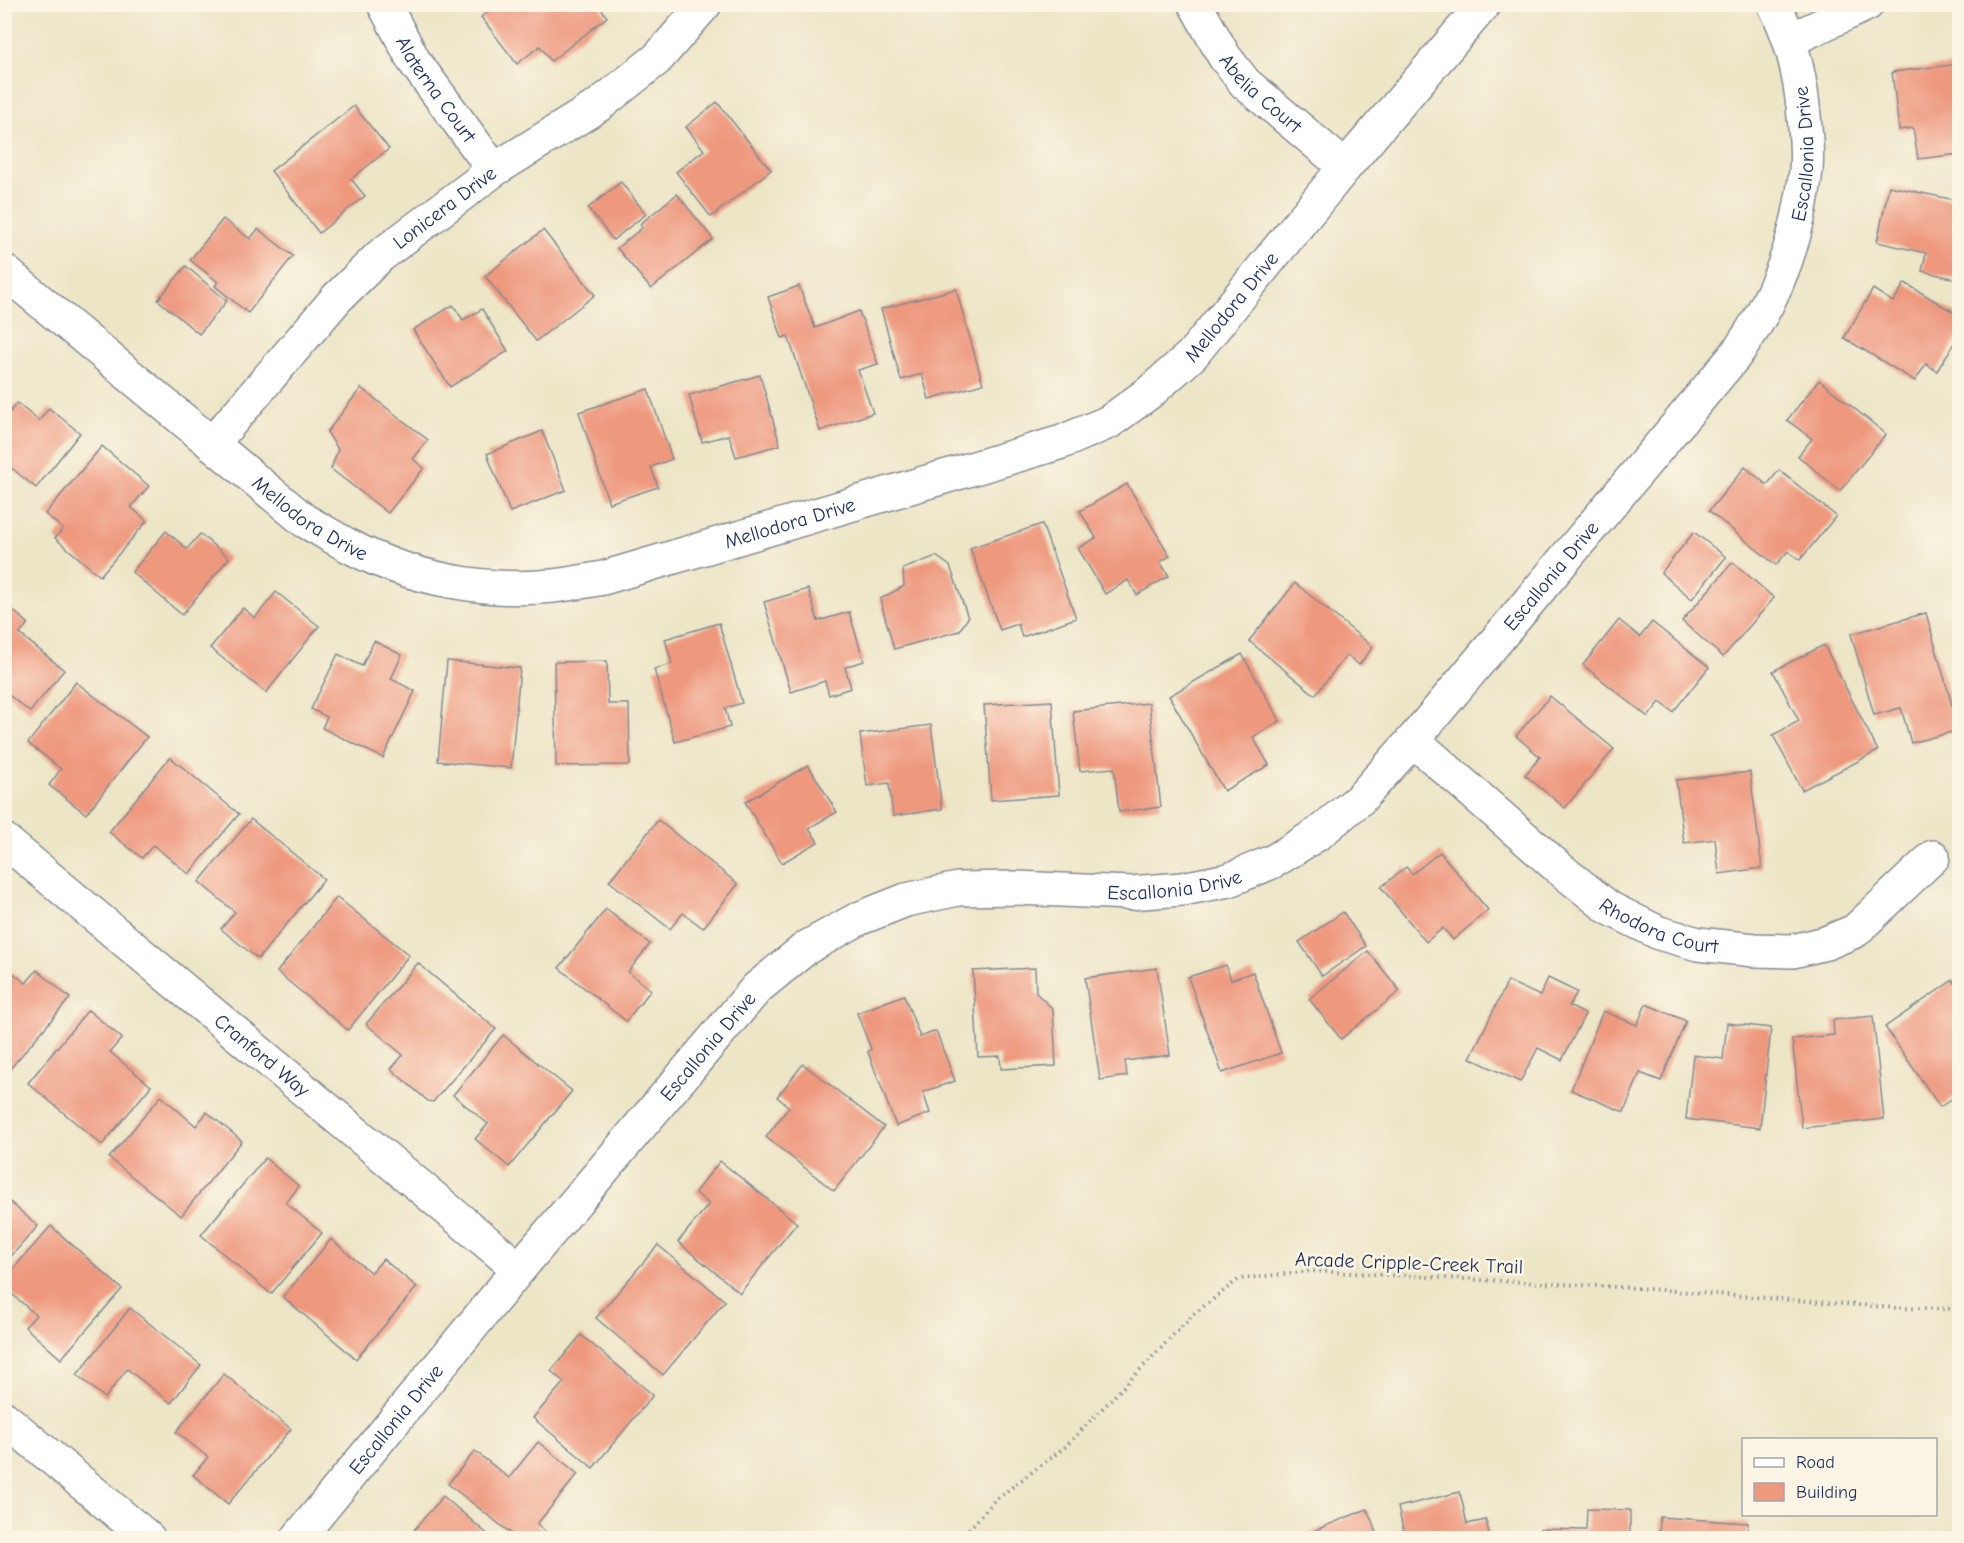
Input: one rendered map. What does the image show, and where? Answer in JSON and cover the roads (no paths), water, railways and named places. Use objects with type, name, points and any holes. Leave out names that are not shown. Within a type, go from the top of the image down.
[{"type":"street","name":"Alaterna Court","points":[[384,4],[414,61],[494,170]]},
{"type":"street","name":"Lonicera Drive","points":[[212,444],[337,298],[380,256],[494,170],[599,105],[657,59],[705,4]]},
{"type":"street","name":"Abelia Court","points":[[1195,4],[1224,56],[1245,83],[1345,167]]},
{"type":"street","name":"Mellodora Drive","points":[[4,271],[305,521],[350,547],[398,567],[448,580],[500,587],[552,586],[603,578],[1062,442],[1109,422],[1150,392],[1192,355],[1345,167],[1484,4]]},
{"type":"street","name":"Escallonia Drive","points":[[298,1539],[519,1269],[757,988],[806,948],[858,919],[896,904],[958,889],[1016,888],[1130,893],[1182,890],[1229,880],[1274,861],[1319,833],[1360,799],[1413,740],[1734,357],[1765,310],[1778,283],[1797,228],[1806,169],[1806,139],[1800,81],[1790,40],[1774,4]]},
{"type":"street","points":[[1790,40],[1867,4]]},
{"type":"street","name":"Rhodora Court","points":[[1413,740],[1560,869],[1609,908],[1659,933],[1698,944],[1754,950],[1793,951],[1826,943],[1855,931],[1933,857]]},
{"type":"street","name":"Cranford Way","points":[[4,840],[519,1269]]},
{"type":"street","points":[[4,1418],[148,1539]]}]
